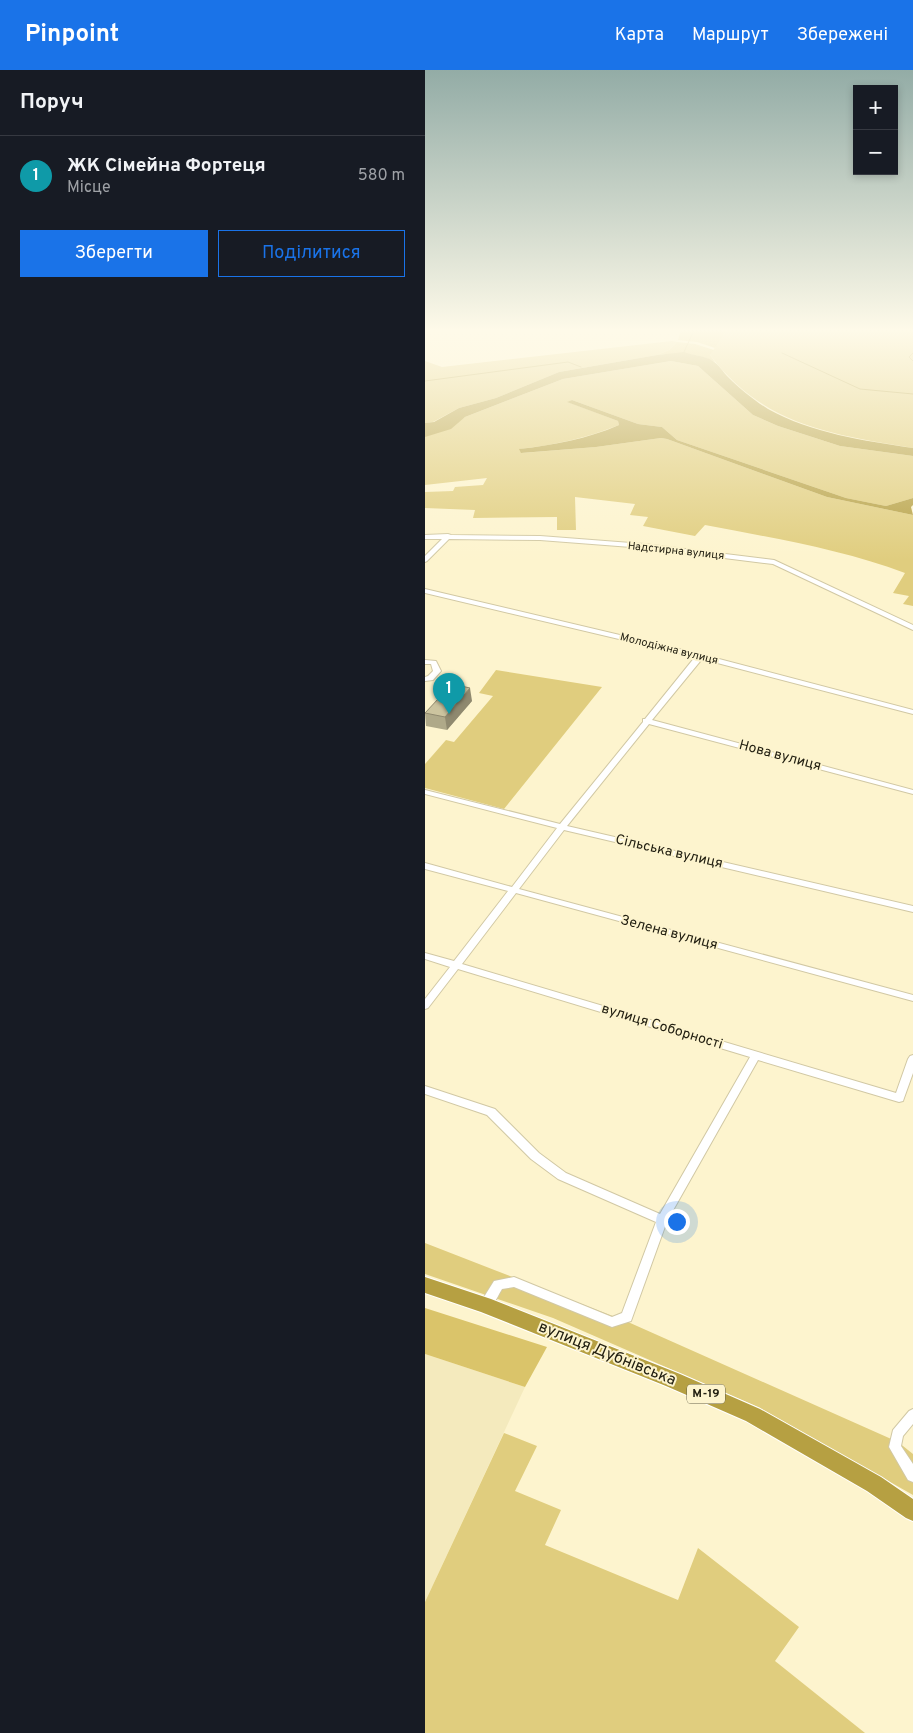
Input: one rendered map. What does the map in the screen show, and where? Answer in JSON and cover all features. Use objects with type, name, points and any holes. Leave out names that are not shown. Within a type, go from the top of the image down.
[{"type":"highway","name":"вулиця Дубнівська","points":[[425,1285],[485,1304],[753,1414],[874,1484],[913,1511]]},
{"type":"street","points":[[425,560],[449,536]]},
{"type":"street","name":"Надстирна вулиця","points":[[425,537],[540,538],[634,546],[774,562],[913,628]]},
{"type":"street","name":"Молодіжна вулиця","points":[[425,591],[699,656],[913,712]]},
{"type":"street","points":[[425,1006],[562,826],[699,656]]},
{"type":"street","points":[[425,662],[434,662],[437,671],[430,678],[425,679]]},
{"type":"street","name":"Нова вулиця","points":[[646,721],[913,792]]},
{"type":"street","name":"Сільська вулиця","points":[[425,792],[913,909]]},
{"type":"street","name":"Зелена вулиця","points":[[425,866],[913,998]]},
{"type":"street","name":"вулиця Соборності","points":[[425,956],[899,1098],[913,1059]]},
{"type":"street","points":[[485,1304],[498,1285],[514,1282],[612,1322],[627,1317],[662,1220],[756,1055]]},
{"type":"street","points":[[425,1090],[491,1112],[535,1156],[562,1176],[662,1220]]},
{"type":"street","points":[[913,1415],[897,1434],[895,1447],[913,1476]]},
{"type":"shaded area","points":[[425,406],[468,406],[459,408],[433,422],[425,423]]},
{"type":"shaded area","points":[[468,406],[494,406],[465,417],[451,429],[425,437],[425,423],[434,422],[459,408]]},
{"type":"shaded area","points":[[494,406],[577,406],[618,421],[619,425],[595,434],[520,449],[522,453],[596,447],[661,438],[827,497],[913,515],[913,606],[903,604],[909,596],[893,593],[905,573],[831,551],[705,525],[695,536],[643,526],[648,517],[630,515],[635,504],[575,497],[576,530],[557,530],[557,517],[473,518],[475,510],[425,508],[425,492],[453,491],[455,487],[483,485],[487,478],[425,485],[425,429],[456,423],[465,417]]},
{"type":"shaded area","points":[[577,406],[587,406],[638,424],[662,427],[677,440],[846,498],[886,506],[913,498],[913,505],[911,507],[913,515],[827,497],[667,439],[661,438],[596,447],[521,453],[519,449],[545,446],[595,434],[619,425],[618,421]]},
{"type":"shaded area","points":[[587,406],[742,406],[753,415],[778,426],[840,446],[913,456],[913,498],[886,506],[846,498],[677,440],[662,427],[638,424]]},
{"type":"shaded area","points":[[742,406],[763,406],[802,424],[839,435],[913,448],[913,456],[840,446],[778,426],[753,415]]},
{"type":"shaded area","points":[[765,406],[913,406],[913,448],[854,438],[827,431],[801,423]]},
{"type":"shaded area","points":[[496,670],[602,687],[504,809],[425,788],[425,764],[446,740],[454,742],[493,696],[479,693]]},
{"type":"shaded area","points":[[425,1243],[628,1322],[898,1442],[913,1454],[913,1495],[760,1408],[553,1318],[425,1274]]},
{"type":"shaded area","points":[[425,1308],[547,1347],[525,1387],[425,1354]]},
{"type":"shaded area","points":[[425,1354],[525,1387],[425,1602]]},
{"type":"shaded area","points":[[504,1433],[537,1446],[515,1491],[561,1510],[545,1545],[678,1600],[698,1548],[799,1627],[775,1661],[865,1733],[425,1733],[425,1602]]},
{"type":"building","points":[[452,684],[470,688],[445,717],[425,713]]},
{"type":"place","name":"ЖК Сімейна Фортеця","points":[[449,714]]}]
